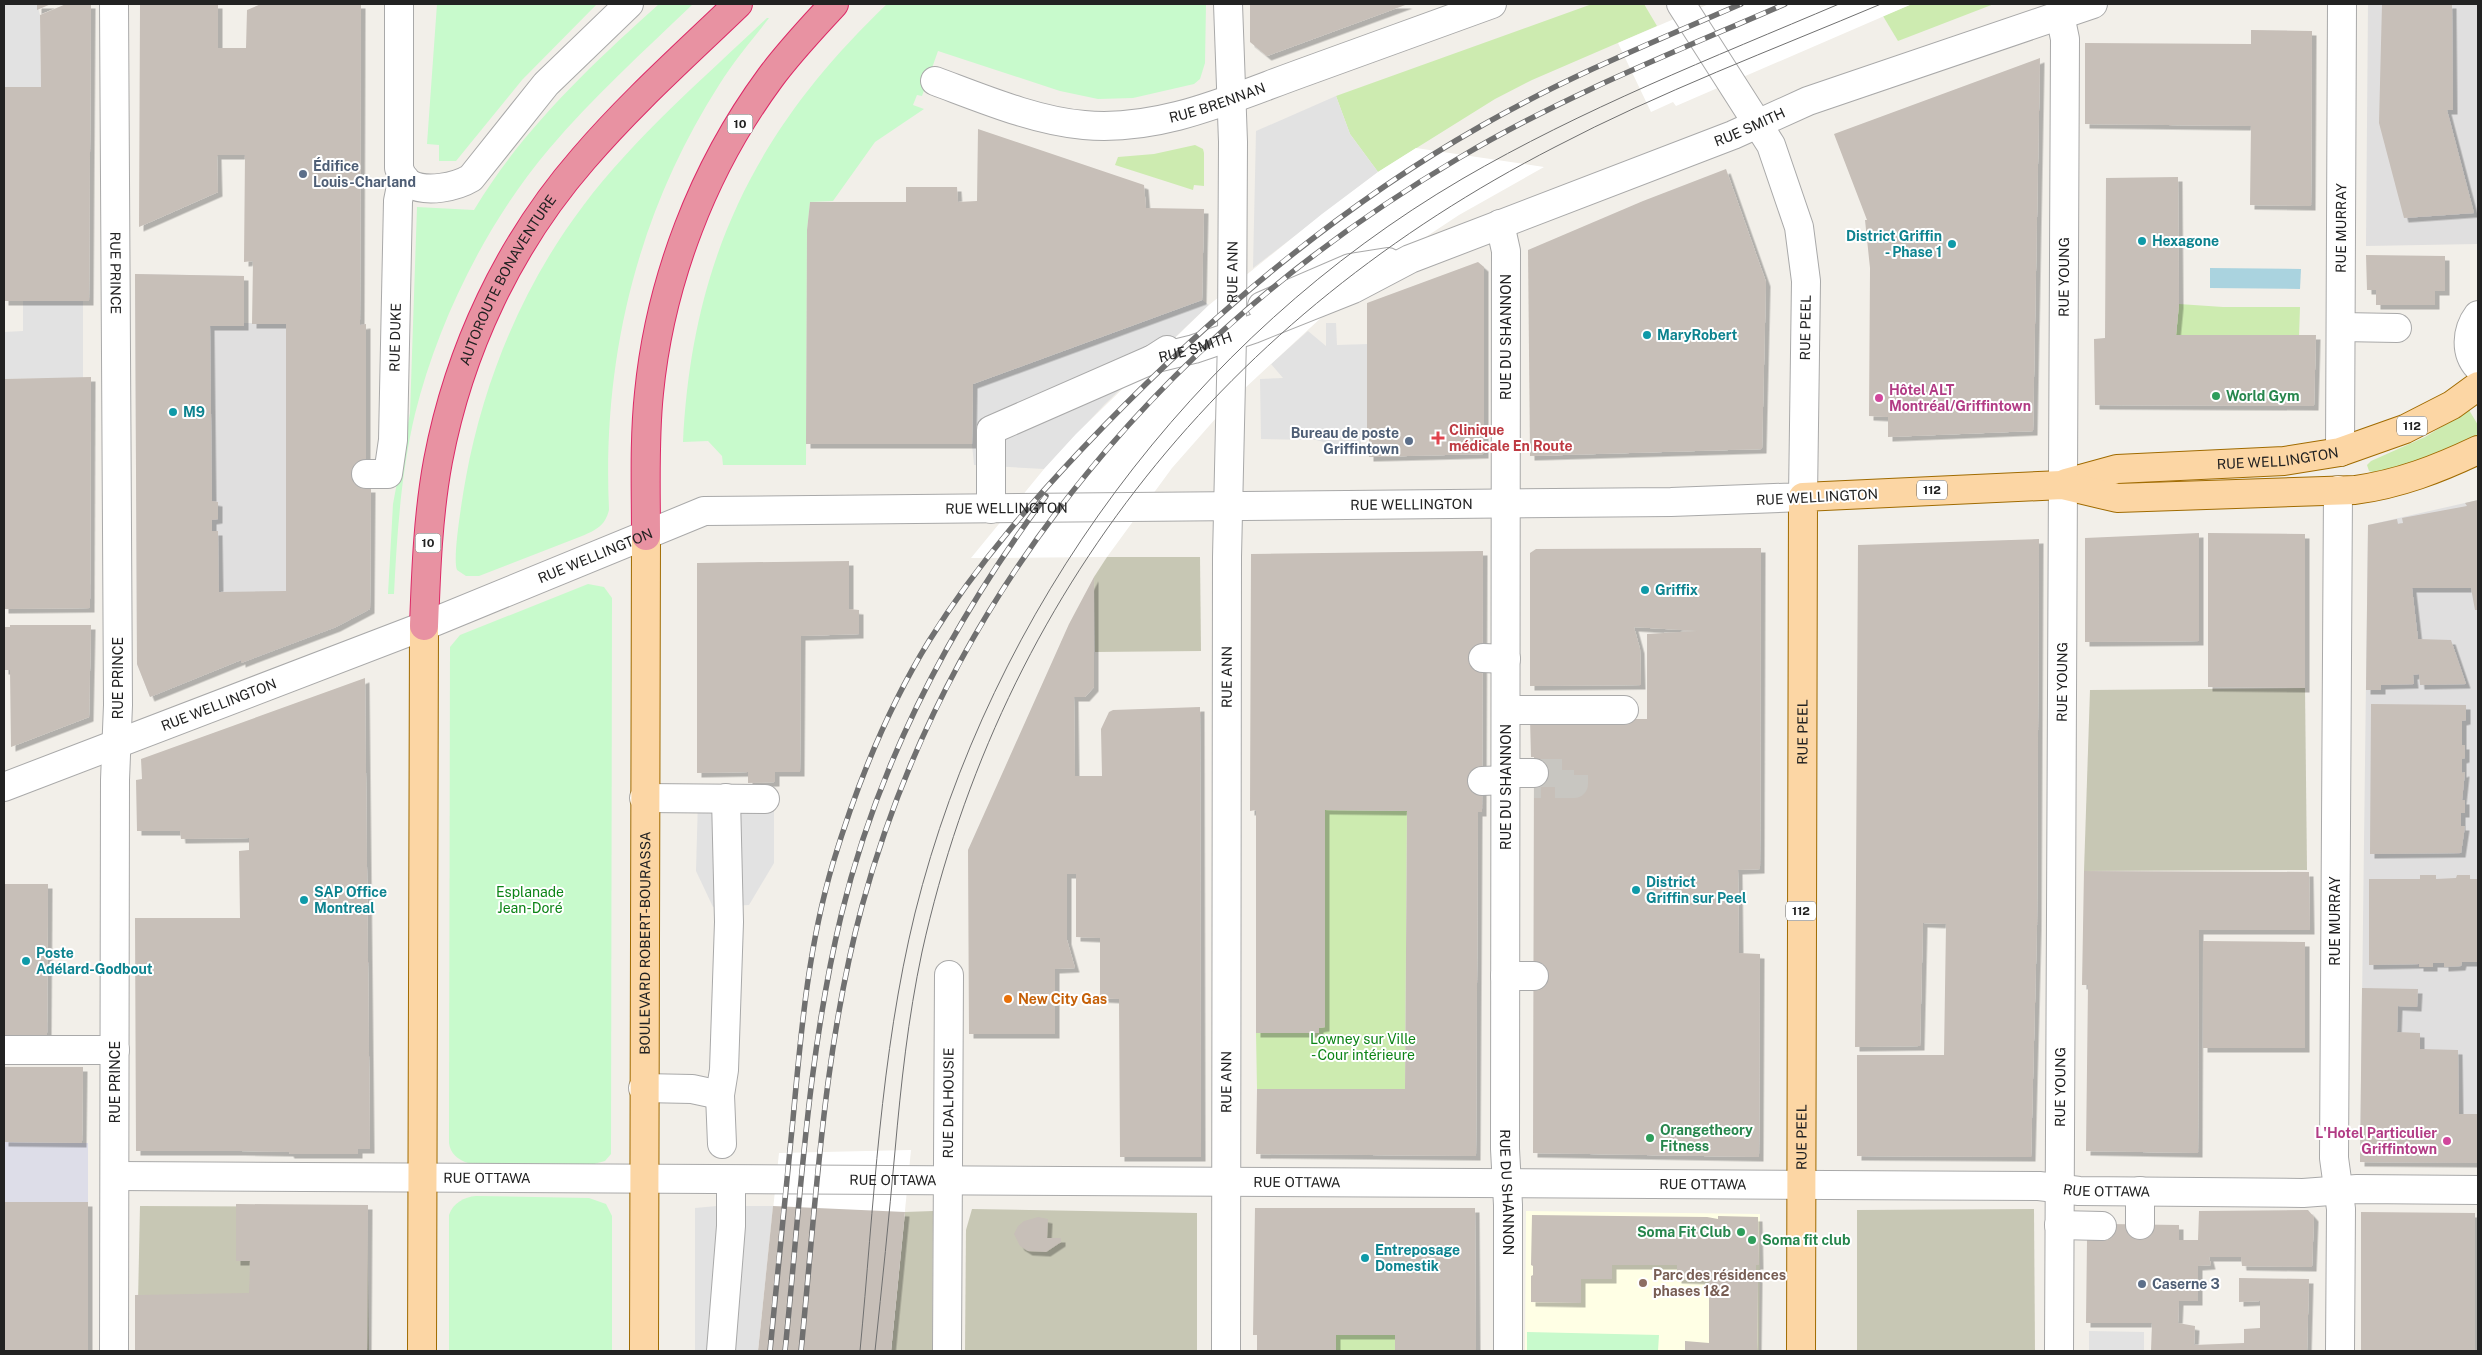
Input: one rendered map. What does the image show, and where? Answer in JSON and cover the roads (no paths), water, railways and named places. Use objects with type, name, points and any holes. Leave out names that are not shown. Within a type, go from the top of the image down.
[{"type":"highway","name":"AUTOROUTE BONAVENTURE","points":[[424,626],[428,534],[438,461],[451,403],[488,304],[534,223],[582,160],[642,96],[738,4]]},
{"type":"highway","name":"10","points":[[646,536],[647,417],[653,365],[662,314],[690,224],[712,174],[745,115],[787,56],[834,4]]},
{"type":"main road","name":"RUE WELLINGTON","points":[[1803,497],[2062,484],[2117,469],[2284,461],[2340,452],[2389,437],[2419,423],[2452,405],[2478,386]]},
{"type":"main road","name":"RUE WELLINGTON","points":[[2062,484],[2117,498],[2370,488],[2406,480],[2437,469],[2478,450]]},
{"type":"main road","name":"RUE PEEL","points":[[1801,1351],[1803,497]]},
{"type":"main road","name":"BOULEVARD ROBERT-BOURASSA","points":[[644,1351],[646,536]]},
{"type":"main road","points":[[422,1351],[424,626]]},
{"type":"street","name":"RUE PRINCE","points":[[114,4],[118,695],[116,744],[114,1351]]},
{"type":"street","points":[[399,4],[399,168],[405,180],[417,186],[437,187],[457,185],[471,178],[540,91],[629,4]]},
{"type":"street","name":"RUE ANN","points":[[1226,1351],[1227,1183],[1239,772],[1239,635],[1229,507],[1233,142],[1228,4]]},
{"type":"street","name":"RUE BRENNAN","points":[[935,81],[1032,114],[1085,125],[1118,126],[1142,123],[1197,112],[1492,4]]},
{"type":"street","name":"RUE PEEL","points":[[1681,4],[1758,123],[1776,157],[1790,196],[1804,250],[1806,281],[1803,497]]},
{"type":"street","name":"RUE SMITH","points":[[991,509],[991,430],[1153,359],[1191,334],[1232,328],[1350,268],[1410,259],[1733,135],[1808,100],[2093,4]]},
{"type":"street","name":"RUE MURRAY","points":[[2340,452],[2342,4]]},
{"type":"street","name":"RUE YOUNG","points":[[2059,1351],[2065,39],[2060,15]]},
{"type":"street","name":"RUE DUKE","points":[[366,474],[388,474],[393,440],[398,201],[401,186],[405,180]]},
{"type":"street","name":"RUE DU SHANNON","points":[[1500,224],[1506,251],[1507,503],[1494,658],[1507,710],[1494,739],[1500,779],[1505,976],[1508,1351]]},
{"type":"street","points":[[2478,315],[2468,339],[2470,354],[2478,368]]},
{"type":"street","points":[[2341,327],[2398,328]]},
{"type":"street","name":"RUE MURRAY","points":[[2338,490],[2334,1158],[2339,1191],[2341,1228],[2340,1351]]},
{"type":"street","name":"RUE WELLINGTON","points":[[4,787],[424,626],[704,511],[1741,501],[1803,497]]},
{"type":"street","points":[[1507,710],[1624,710]]},
{"type":"street","points":[[1500,779],[1534,778]]},
{"type":"street","points":[[644,798],[765,799]]},
{"type":"street","points":[[722,1144],[720,1095],[724,1070],[729,922],[726,798]]},
{"type":"street","name":"RUE DALHOUSIE","points":[[947,1351],[949,975]]},
{"type":"street","points":[[1505,976],[1534,976]]},
{"type":"street","points":[[4,1050],[115,1050]]},
{"type":"street","points":[[644,1088],[692,1089],[720,1095]]},
{"type":"street","name":"RUE OTTAWA","points":[[115,1176],[731,1181],[948,1180],[1801,1185],[2059,1188],[2078,1191],[2303,1193],[2478,1190]]},
{"type":"street","points":[[721,1351],[730,1242],[731,1181]]},
{"type":"street","points":[[2140,1191],[2140,1225]]},
{"type":"street","points":[[2059,1226],[2102,1226]]},
{"type":"water","points":[[2210,268],[2301,269],[2300,289],[2210,288]]},
{"type":"tunnel","points":[[1534,773],[1574,773],[1574,784],[1534,784]]},
{"type":"tram line","points":[[860,1351],[874,1186],[886,1076],[903,967],[915,913],[949,801],[995,692],[1050,589],[1116,491],[1190,401],[1273,318],[1364,243],[1462,179],[1554,130],[1648,86],[1839,4]]},
{"type":"tram line","points":[[875,1351],[900,1101],[913,1002],[922,952],[959,821],[1009,698],[1071,583],[1146,477],[1232,380],[1329,293],[1437,215],[1555,147],[1595,127],[1716,72],[1881,4]]},
{"type":"railway","points":[[770,1351],[803,1022],[811,958],[824,895],[862,777],[886,721],[929,641],[968,584],[1010,529],[1033,503],[1080,451],[1147,383],[1236,301],[1330,225],[1378,190],[1481,126],[1545,92],[1610,61],[1741,4]]},
{"type":"railway","points":[[801,1351],[822,1127],[838,1016],[862,906],[901,788],[952,676],[1014,572],[1087,474],[1168,383],[1258,300],[1355,225],[1459,158],[1538,115],[1620,76],[1785,4]]},
{"type":"railway","points":[[785,1351],[806,1132],[820,1023],[841,916],[857,859],[875,804],[897,749],[922,696],[980,593],[1046,496]]},
{"type":"place","name":"Édifice Louis-Charland","points":[[303,174]]},
{"type":"place","name":"Hexagone","points":[[2142,241]]},
{"type":"place","name":"District Griffin - Phase 1","points":[[1952,244]]},
{"type":"place","name":"MaryRobert","points":[[1647,335]]},
{"type":"place","name":"World Gym","points":[[2216,396]]},
{"type":"place","name":"Hôtel ALT Montréal/Griffintown","points":[[1879,398]]},
{"type":"place","name":"M9","points":[[173,412]]},
{"type":"place","name":"Clinique médicale En Route","points":[[1438,438]]},
{"type":"place","name":"Bureau de poste Griffintown","points":[[1409,441]]},
{"type":"place","name":"Griffix","points":[[1645,590]]},
{"type":"place","name":"District Griffin sur Peel","points":[[1636,890]]},
{"type":"place","name":"SAP Office Montreal","points":[[304,900]]},
{"type":"place","name":"Poste Adélard-Godbout","points":[[26,961]]},
{"type":"place","name":"New City Gas","points":[[1008,999]]},
{"type":"place","name":"Orangetheory Fitness","points":[[1650,1138]]},
{"type":"place","name":"L'Hotel Particulier Griffintown","points":[[2447,1141]]},
{"type":"place","name":"Soma Fit Club","points":[[1741,1232]]},
{"type":"place","name":"Soma fit club","points":[[1752,1240]]},
{"type":"place","name":"Entreposage Domestik","points":[[1365,1258]]},
{"type":"place","name":"Parc des résidences phases 1&2","points":[[1643,1283]]},
{"type":"place","name":"Caserne 3","points":[[2142,1284]]},
{"type":"park label","name":"Esplanade Jean-Doré","points":[[530,900]]},
{"type":"park label","name":"Lowney sur Ville - Cour intérieure","points":[[1363,1048]]}]
